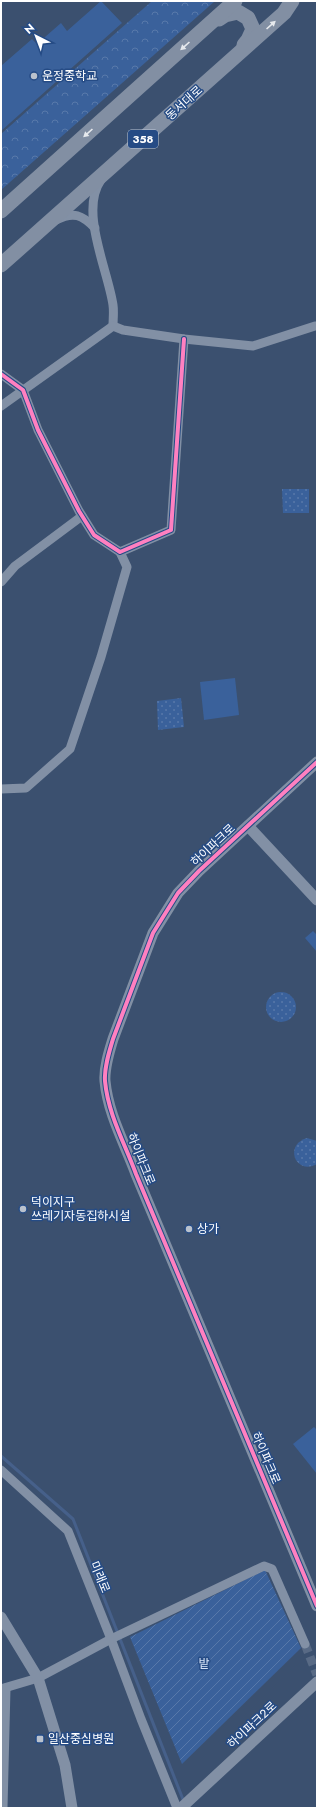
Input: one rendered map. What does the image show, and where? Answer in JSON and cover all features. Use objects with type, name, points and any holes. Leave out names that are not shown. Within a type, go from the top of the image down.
[{"type":"highway","points":[[1,211],[235,1]]},
{"type":"highway","name":"동서대로","points":[[1,265],[284,14],[292,1]]},
{"type":"highway","points":[[201,32],[224,15],[238,12],[248,18],[253,29],[248,40],[228,64]]},
{"type":"street","points":[[109,169],[99,183],[94,198],[93,207],[95,228],[113,305],[113,326]]},
{"type":"street","points":[[39,231],[57,219],[68,215],[77,215],[86,219],[95,228]]},
{"type":"street","points":[[113,326],[122,330],[184,339],[253,346],[317,326]]},
{"type":"street","points":[[1,406],[113,326]]},
{"type":"street","points":[[120,552],[171,530],[184,339]]},
{"type":"street","points":[[1,374],[23,390],[38,430],[82,516],[94,535],[120,552],[127,567],[101,657],[70,749],[26,788],[1,789]]},
{"type":"street","points":[[1,582],[15,566],[82,516]]},
{"type":"street","name":"하이파크로","points":[[317,762],[199,871],[178,893],[159,921],[153,933],[114,1036],[108,1055],[105,1081],[112,1113],[136,1174],[317,1606]]},
{"type":"street","points":[[248,826],[317,900]]},
{"type":"street","name":"미래로","points":[[1,1470],[68,1531],[113,1638],[141,1719],[177,1808]]},
{"type":"street","points":[[3,1808],[3,1688],[38,1678],[113,1638],[264,1566],[272,1569],[306,1644]]},
{"type":"street","points":[[1,1617],[38,1678],[65,1765],[72,1808]]},
{"type":"street","name":"하이파크2로","points":[[181,1808],[317,1682]]},
{"type":"green space","points":[[101,1],[122,23],[1,131],[1,66],[32,39],[37,44],[61,23],[67,31]]},
{"type":"green space","points":[[152,1],[215,1],[1,190],[1,134]]},
{"type":"green space","points":[[282,489],[309,489],[309,513],[283,513]]},
{"type":"green space","points":[[235,678],[239,715],[204,720],[200,682]]},
{"type":"green space","points":[[181,698],[184,727],[158,730],[157,701]]},
{"type":"green space","points":[[313,931],[317,935],[317,952],[305,938]]},
{"type":"green space","points":[[281,992],[292,996],[296,1007],[292,1018],[281,1022],[270,1018],[266,1007],[270,996]]},
{"type":"green space","points":[[307,1138],[317,1141],[317,1164],[310,1167],[303,1166],[298,1163],[294,1152],[295,1147]]},
{"type":"green space","points":[[314,1427],[317,1430],[317,1474],[293,1444]]},
{"type":"green space","name":"밭","points":[[265,1570],[301,1648],[182,1764],[130,1637]]},
{"type":"waterway","points":[[1,1456],[73,1519],[184,1802]]},
{"type":"tunnel","points":[[305,1644],[317,1675]]},
{"type":"cycle path","points":[[1,374],[23,390],[38,430],[79,511],[94,535],[120,552],[171,530],[184,339]]},
{"type":"cycle path","points":[[317,762],[199,871],[178,893],[153,933],[113,1039],[105,1071],[107,1093],[113,1117],[317,1606]]},
{"type":"place","name":"운정중학교","points":[[34,76]]},
{"type":"place","name":"덕이지구 쓰레기자동집하시설","points":[[23,1209]]},
{"type":"place","name":"상가","points":[[189,1229]]},
{"type":"place","name":"일산중심병원","points":[[40,1739]]}]
